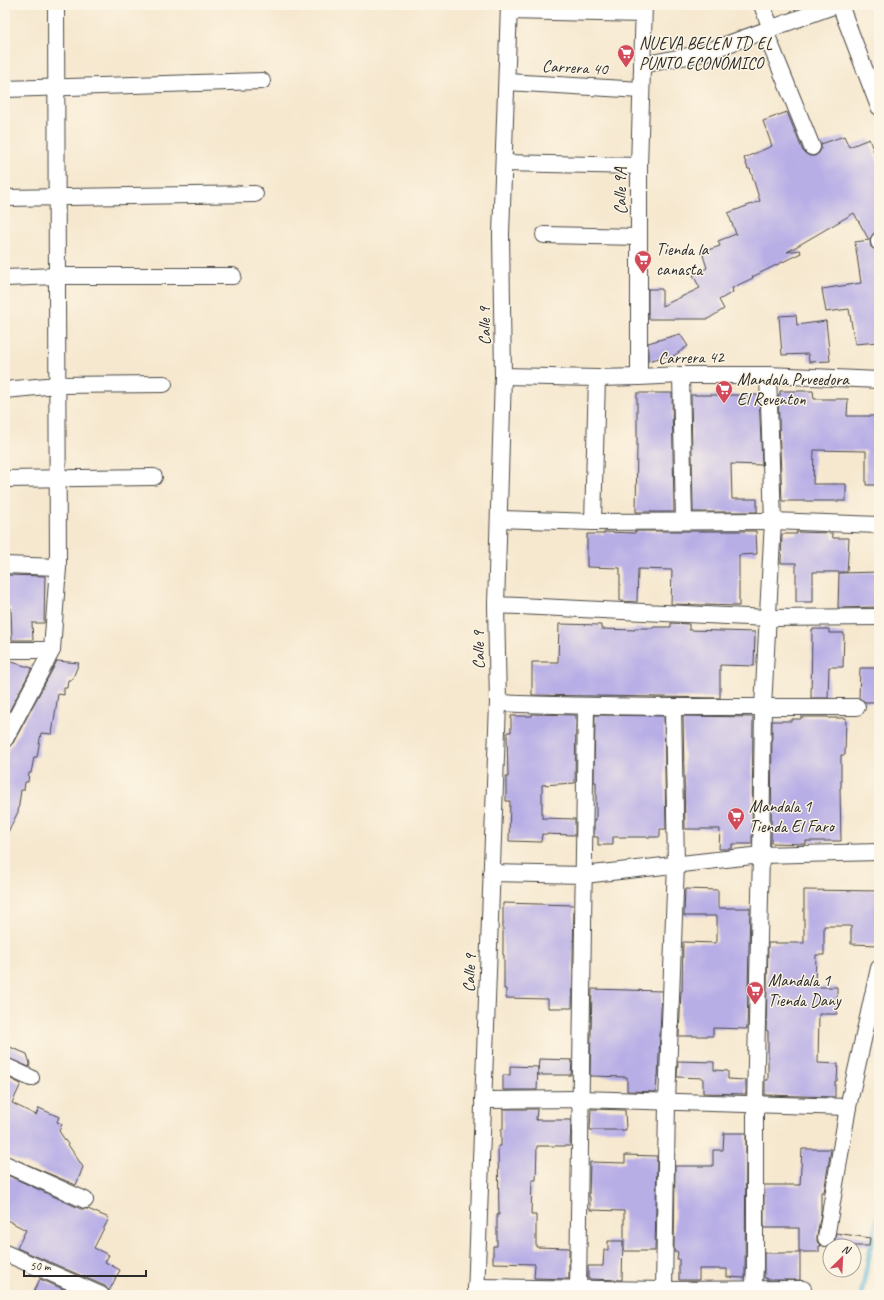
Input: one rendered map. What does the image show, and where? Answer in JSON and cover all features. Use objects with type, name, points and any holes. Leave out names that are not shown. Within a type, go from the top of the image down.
[{"type":"street","points":[[5,739],[52,650],[58,567],[56,5]]},
{"type":"street","points":[[762,5],[768,30],[812,148]]},
{"type":"street","points":[[642,65],[703,53],[836,5]]},
{"type":"street","points":[[840,5],[879,107]]},
{"type":"street","points":[[509,8],[644,10]]},
{"type":"street","name":"Calle 9","points":[[476,1291],[498,703],[496,605],[503,376],[501,234],[509,8]]},
{"type":"street","name":"Calle 9A","points":[[638,377],[639,166],[644,10]]},
{"type":"street","points":[[5,89],[262,81]]},
{"type":"street","name":"Carrera 40","points":[[507,82],[641,90]]},
{"type":"street","points":[[504,163],[639,166]]},
{"type":"street","points":[[5,198],[255,194]]},
{"type":"street","points":[[544,235],[639,237]]},
{"type":"street","points":[[5,278],[57,276],[233,276]]},
{"type":"street","points":[[681,375],[684,521]]},
{"type":"street","name":"Carrera 42","points":[[503,376],[597,378],[681,375],[768,375],[879,380]]},
{"type":"street","points":[[753,1292],[755,1268],[754,1104],[762,855],[763,707],[773,521],[768,375]]},
{"type":"street","points":[[593,522],[597,378]]},
{"type":"street","points":[[5,390],[57,385],[164,384]]},
{"type":"street","points":[[5,479],[154,477]]},
{"type":"street","points":[[499,519],[593,522],[773,521],[879,525]]},
{"type":"street","points":[[5,565],[58,567]]},
{"type":"street","points":[[496,605],[768,618],[879,617]]},
{"type":"street","points":[[5,650],[52,650]]},
{"type":"street","points":[[498,703],[586,707],[672,708],[857,707]]},
{"type":"street","points":[[578,1290],[586,707]]},
{"type":"street","points":[[664,1290],[667,1102],[676,864],[672,708]]},
{"type":"street","points":[[492,873],[584,875],[762,855],[879,852]]},
{"type":"street","points":[[826,1238],[848,1107],[879,968]]},
{"type":"street","points":[[5,1066],[32,1078]]},
{"type":"street","points":[[483,1100],[580,1099],[848,1107]]},
{"type":"street","points":[[5,1164],[85,1200]]},
{"type":"street","points":[[5,1253],[101,1295]]},
{"type":"street","points":[[476,1291],[664,1290],[753,1292],[803,1289]]},
{"type":"building","points":[[787,112],[803,151],[810,156],[815,156],[819,153],[821,144],[844,136],[849,147],[869,139],[879,165],[879,232],[874,233],[870,241],[871,247],[879,251],[879,342],[855,344],[849,309],[826,312],[822,289],[861,283],[855,242],[869,240],[854,213],[787,252],[800,250],[801,253],[732,288],[733,292],[719,300],[724,309],[708,319],[648,319],[648,289],[662,289],[662,306],[700,288],[693,275],[707,268],[702,252],[720,246],[718,241],[736,234],[728,213],[760,201],[750,169],[748,169],[744,158],[772,146],[763,121]]},
{"type":"building","points":[[796,315],[797,325],[826,321],[830,361],[809,362],[808,354],[782,355],[779,316]]},
{"type":"building","points":[[680,334],[688,346],[669,359],[667,356],[648,361],[648,343]]},
{"type":"building","points":[[780,391],[813,391],[814,399],[848,399],[847,416],[879,416],[879,485],[866,485],[866,451],[814,450],[813,484],[846,484],[846,501],[782,501],[778,395],[780,395]]},
{"type":"building","points":[[637,393],[672,393],[674,512],[636,512]]},
{"type":"building","points":[[691,395],[759,395],[762,465],[731,464],[732,499],[757,499],[757,512],[693,512]]},
{"type":"building","points":[[635,531],[756,531],[757,554],[739,555],[739,606],[671,604],[672,570],[638,569],[637,602],[620,601],[620,568],[587,567],[587,534],[604,534],[604,532],[635,533]]},
{"type":"building","points":[[796,532],[832,533],[833,538],[849,538],[847,572],[813,572],[813,602],[796,602],[796,563],[781,563],[782,534],[797,534]]},
{"type":"building","points":[[879,572],[879,607],[838,608],[839,573]]},
{"type":"building","points":[[5,575],[45,576],[44,623],[32,623],[33,640],[12,640],[11,608],[5,608]]},
{"type":"building","points":[[671,623],[689,624],[689,630],[755,632],[754,666],[720,665],[720,698],[532,695],[532,662],[558,662],[559,624],[601,625],[601,629],[635,630],[635,628],[671,627]]},
{"type":"building","points":[[812,629],[829,629],[829,633],[844,633],[843,667],[829,667],[828,698],[811,698]]},
{"type":"building","points":[[5,660],[32,668],[7,715],[5,715]]},
{"type":"building","points":[[57,661],[79,663],[72,680],[68,680],[67,688],[64,688],[64,695],[58,694],[52,734],[41,733],[37,757],[34,757],[28,782],[25,782],[24,790],[21,790],[18,812],[5,838],[5,753],[8,753],[9,747],[13,743]]},
{"type":"building","points":[[860,668],[877,668],[877,702],[865,702],[859,698]]},
{"type":"building","points":[[532,714],[576,715],[575,783],[542,785],[542,818],[575,819],[575,835],[542,834],[541,842],[509,841],[510,801],[506,801],[506,777],[508,777],[507,732],[511,732],[511,716],[532,716]]},
{"type":"building","points":[[595,715],[664,716],[666,829],[660,829],[660,837],[613,837],[613,845],[598,845],[598,837],[594,837],[594,820],[596,820],[596,782],[594,782]]},
{"type":"building","points":[[683,716],[753,717],[752,844],[732,844],[732,849],[719,849],[720,829],[685,829]]},
{"type":"building","points":[[801,717],[846,718],[845,755],[841,755],[841,841],[806,841],[806,844],[771,843],[772,721],[792,721],[792,719],[801,719]]},
{"type":"building","points":[[685,889],[718,890],[718,908],[750,908],[747,1029],[713,1028],[713,1036],[679,1036],[683,942],[716,943],[717,941],[717,916],[684,916]]},
{"type":"building","points":[[804,890],[879,891],[879,945],[851,944],[851,926],[824,926],[824,955],[816,955],[815,987],[837,987],[837,1014],[819,1014],[818,1063],[838,1064],[837,1081],[835,1081],[835,1097],[765,1095],[765,1080],[768,1080],[768,1031],[766,1030],[768,943],[804,943]]},
{"type":"building","points":[[503,903],[574,905],[572,1008],[548,1008],[548,999],[506,998],[506,989],[504,989]]},
{"type":"building","points":[[592,989],[662,991],[656,1092],[627,1091],[627,1077],[590,1076]]},
{"type":"building","points":[[5,1045],[27,1054],[30,1064],[29,1067],[5,1057]]},
{"type":"building","points":[[539,1059],[572,1060],[571,1075],[538,1075]]},
{"type":"building","points":[[678,1061],[714,1062],[714,1070],[728,1071],[728,1079],[746,1080],[746,1094],[703,1093],[703,1078],[677,1077]]},
{"type":"building","points":[[510,1066],[538,1067],[537,1090],[503,1090],[503,1075],[510,1075]]},
{"type":"building","points":[[5,1076],[21,1084],[12,1103],[36,1115],[39,1108],[59,1117],[57,1122],[62,1124],[59,1131],[83,1167],[76,1185],[5,1155]]},
{"type":"building","points":[[503,1109],[537,1109],[536,1120],[571,1120],[570,1146],[537,1146],[536,1180],[532,1180],[531,1215],[536,1215],[536,1247],[569,1248],[569,1279],[534,1278],[535,1264],[493,1263],[493,1246],[497,1246],[497,1214],[499,1215],[498,1146],[501,1146]]},
{"type":"building","points":[[591,1109],[625,1110],[626,1130],[590,1130]]},
{"type":"building","points":[[724,1133],[746,1133],[745,1278],[727,1277],[727,1269],[699,1269],[699,1280],[679,1280],[679,1259],[677,1259],[678,1252],[674,1252],[675,1166],[713,1166],[713,1150],[723,1150]]},
{"type":"building","points":[[802,1149],[831,1149],[824,1192],[821,1192],[821,1213],[817,1236],[817,1242],[821,1246],[819,1246],[819,1252],[799,1252],[799,1228],[764,1228],[764,1185],[800,1185]]},
{"type":"building","points":[[625,1155],[657,1156],[655,1251],[624,1251],[624,1211],[590,1210],[590,1162],[625,1163]]},
{"type":"building","points":[[5,1174],[81,1209],[88,1209],[109,1218],[94,1248],[109,1255],[105,1262],[120,1270],[109,1291],[105,1286],[17,1248],[26,1230],[5,1219]]},
{"type":"building","points":[[836,1233],[870,1238],[869,1246],[862,1246],[862,1238],[835,1238]]},
{"type":"building","points":[[608,1241],[623,1241],[622,1280],[588,1279],[588,1266],[603,1266],[604,1250],[608,1250]]},
{"type":"building","points":[[764,1253],[800,1253],[800,1280],[767,1280],[767,1278],[764,1278]]},
{"type":"building","points":[[40,1279],[77,1295],[32,1295]]},
{"type":"waterway","points":[[861,1295],[879,1209]]},
{"type":"place","name":"NUEVA BELEN TD EL PUNTO ECONÓMICO","points":[[626,68]]},
{"type":"place","name":"Tienda la canasta","points":[[643,274]]},
{"type":"place","name":"Mandala Prveedora El Reventon","points":[[724,404]]},
{"type":"place","name":"Mandala 1 Tienda El Faro","points":[[736,831]]},
{"type":"place","name":"Mandala 1 Tienda Dany","points":[[755,1005]]}]
